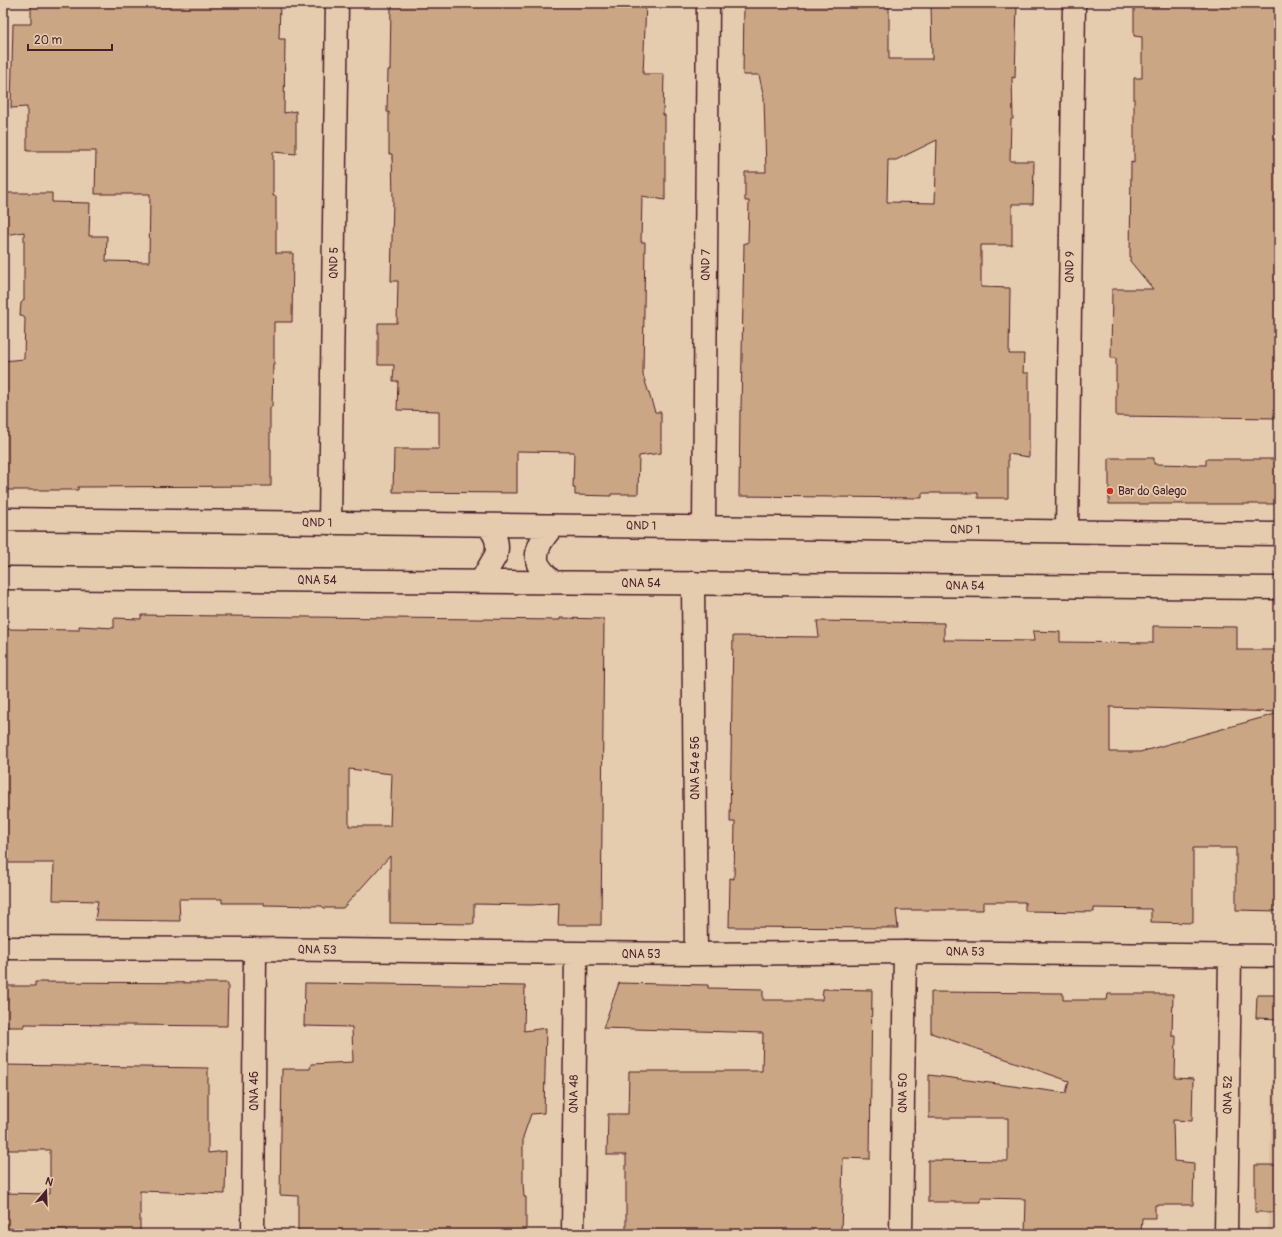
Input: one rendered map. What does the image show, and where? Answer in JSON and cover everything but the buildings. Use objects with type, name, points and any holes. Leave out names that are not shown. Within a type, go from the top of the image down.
[{"type":"street","name":"QND 5","points":[[330,523],[337,3]]},
{"type":"street","name":"QND 7","points":[[704,527],[708,3]]},
{"type":"street","name":"QND 9","points":[[1067,532],[1074,3]]},
{"type":"street","name":"QND 1","points":[[3,519],[1279,534]]},
{"type":"street","points":[[481,581],[497,551],[497,539],[487,524]]},
{"type":"street","points":[[552,582],[540,567],[538,560],[540,543],[553,526]]},
{"type":"street","name":"QNA 54","points":[[3,578],[1279,588]]},
{"type":"street","name":"QNA 54 e 56","points":[[693,583],[696,954]]},
{"type":"street","name":"QNA 53","points":[[3,948],[696,954],[905,952],[1279,956]]},
{"type":"street","name":"QNA 46","points":[[253,1234],[255,949]]},
{"type":"street","name":"QNA 50","points":[[901,1234],[905,952]]},
{"type":"street","name":"QNA 48","points":[[573,1234],[576,953]]},
{"type":"street","name":"QNA 52","points":[[1226,1234],[1230,956]]},
{"type":"shaded area","points":[[1275,984],[1279,984],[1279,1234],[1268,1234]]},
{"type":"place","name":"Bar do Galego","points":[[1110,491]]}]
